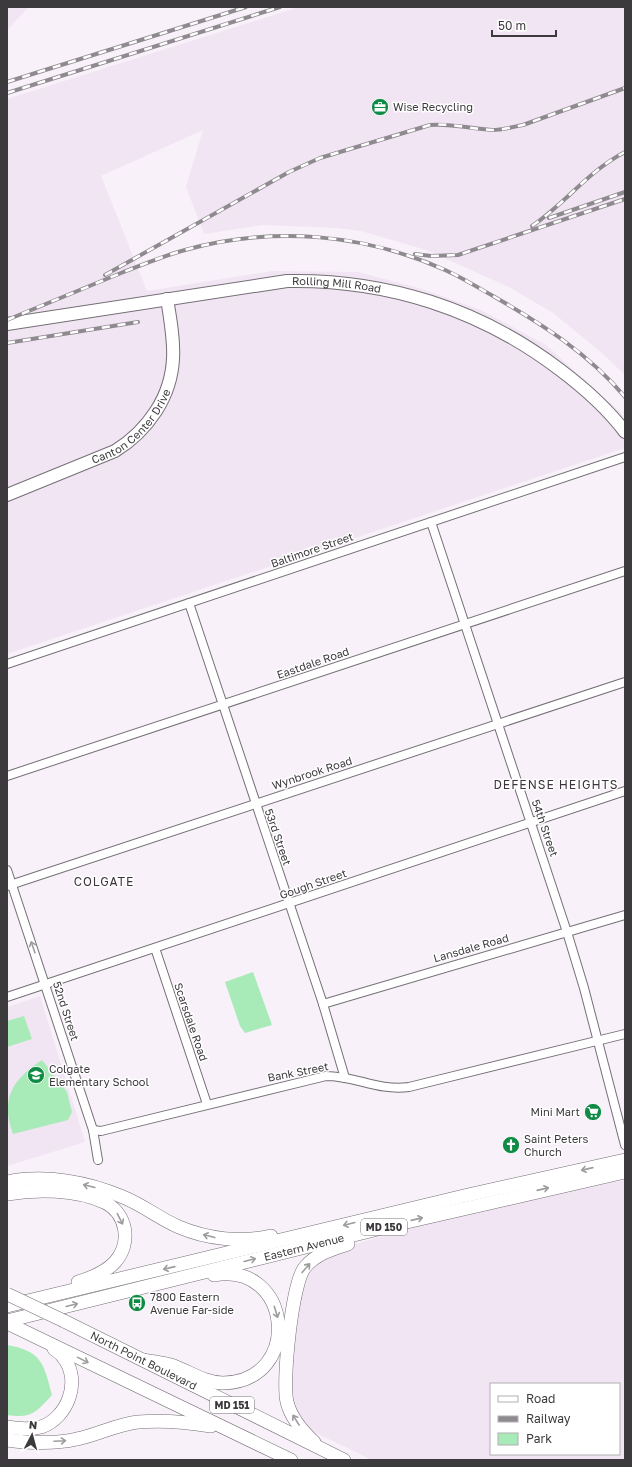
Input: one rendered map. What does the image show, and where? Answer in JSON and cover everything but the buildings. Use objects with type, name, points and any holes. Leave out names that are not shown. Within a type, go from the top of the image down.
[{"type":"main road","name":"Eastern Avenue","points":[[7,1306],[468,1195],[625,1160]]},
{"type":"main road","name":"Eastern Avenue","points":[[7,1322],[398,1224],[625,1172]]},
{"type":"main road","points":[[7,1182],[56,1180],[95,1188],[136,1203],[179,1227],[218,1238],[260,1239],[286,1233],[302,1236]]},
{"type":"main road","points":[[7,1194],[36,1191],[64,1192],[93,1198],[104,1202],[114,1209],[121,1218],[125,1230],[123,1248],[120,1255],[106,1270],[90,1279],[41,1292],[7,1306]]},
{"type":"main road","points":[[321,1449],[303,1432],[290,1410],[285,1395],[296,1284],[305,1267],[317,1256],[329,1250],[384,1234],[398,1224]]},
{"type":"main road","points":[[144,1287],[224,1273],[242,1276],[263,1289],[273,1302],[280,1327],[277,1343],[264,1366],[250,1376],[236,1382],[221,1383],[204,1380],[173,1366],[144,1360]]},
{"type":"main road","name":"North Point Boulevard","points":[[7,1294],[144,1360],[344,1460]]},
{"type":"main road","name":"MD 151","points":[[7,1322],[291,1460]]},
{"type":"main road","points":[[7,1427],[25,1429],[46,1425],[58,1416],[68,1402],[72,1385],[69,1368],[64,1358],[48,1343]]},
{"type":"main road","points":[[7,1440],[24,1442],[78,1439],[115,1427],[138,1422],[194,1423],[227,1429]]},
{"type":"street","name":"Rolling Mill Road","points":[[7,324],[257,285],[312,280],[357,284],[390,290],[420,298],[483,321],[528,346],[579,385],[625,432]]},
{"type":"street","name":"Canton Center Drive","points":[[7,495],[115,451],[144,428],[163,400],[171,379],[174,350],[167,299]]},
{"type":"street","name":"Baltimore Street","points":[[7,664],[625,457]]},
{"type":"street","name":"54th Street","points":[[431,522],[567,932],[598,1041],[625,1145]]},
{"type":"street","name":"Eastdale Road","points":[[7,776],[625,571]]},
{"type":"street","name":"53rd Street","points":[[189,603],[323,1004],[345,1078]]},
{"type":"street","name":"Wynbrook Road","points":[[9,885],[625,682]]},
{"type":"street","name":"Gough Street","points":[[7,997],[625,791]]},
{"type":"street","name":"52nd Street","points":[[7,870],[9,885],[45,984],[93,1130],[98,1160]]},
{"type":"street","name":"Lansdale Road","points":[[323,1004],[625,915]]},
{"type":"street","name":"Scarsdale Road","points":[[155,948],[207,1104]]},
{"type":"street","name":"Bank Street","points":[[93,1130],[101,1131],[326,1076],[345,1078],[378,1087],[409,1087],[625,1034]]},
{"type":"shaded area","points":[[7,7],[29,7],[7,30]]},
{"type":"shaded area","points":[[299,7],[625,7],[625,375],[603,354],[553,313],[509,287],[426,250],[361,231],[336,228],[263,225],[204,234],[186,187],[203,130],[101,176],[147,291],[272,271],[358,272],[422,289],[481,310],[546,345],[619,411],[625,419],[625,448],[7,654],[7,99]]},
{"type":"shaded area","name":"Colgate Elementary School","points":[[40,996],[85,1142],[7,1166],[7,1007]]},
{"type":"shaded area","points":[[625,1180],[625,1460],[372,1460],[310,1430],[292,1410],[289,1379],[299,1285],[312,1263],[331,1251],[471,1211]]},
{"type":"green space","points":[[253,972],[272,1025],[245,1033],[240,1026],[225,982]]},
{"type":"green space","points":[[24,1016],[32,1039],[7,1047],[7,1021]]},
{"type":"green space","points":[[42,1060],[67,1092],[72,1112],[68,1120],[13,1134],[9,1122],[8,1110],[11,1091],[23,1075]]},
{"type":"green space","points":[[7,1345],[28,1351],[35,1355],[40,1361],[47,1375],[52,1395],[42,1406],[28,1415],[7,1415]]},
{"type":"railway","points":[[7,82],[246,7]]},
{"type":"railway","points":[[7,93],[280,7]]},
{"type":"railway","points":[[105,275],[289,172],[320,158],[430,125],[446,125],[492,130],[523,125],[625,88]]},
{"type":"railway","points":[[532,226],[599,169],[625,152]]},
{"type":"railway","points":[[549,218],[625,192]]},
{"type":"railway","points":[[415,254],[431,256],[458,255],[625,199]]},
{"type":"railway","points":[[7,320],[161,258],[185,250],[218,242],[284,236],[317,237],[350,241],[382,248],[414,258],[445,270],[469,282],[529,317],[564,340],[611,381],[625,397]]},
{"type":"railway","points":[[7,343],[138,322]]},
{"type":"place","name":"Wise Recycling","points":[[380,107]]},
{"type":"place","name":"Colgate Elementary School","points":[[36,1075]]},
{"type":"place","name":"Mini Mart","points":[[593,1112]]},
{"type":"place","name":"Saint Peters Church","points":[[511,1145]]},
{"type":"place","name":"7800 Eastern Avenue Far-side","points":[[137,1303]]},
{"type":"district","name":"DEFENSE HEIGHTS","points":[[556,785]]},
{"type":"district","name":"COLGATE","points":[[104,882]]}]
